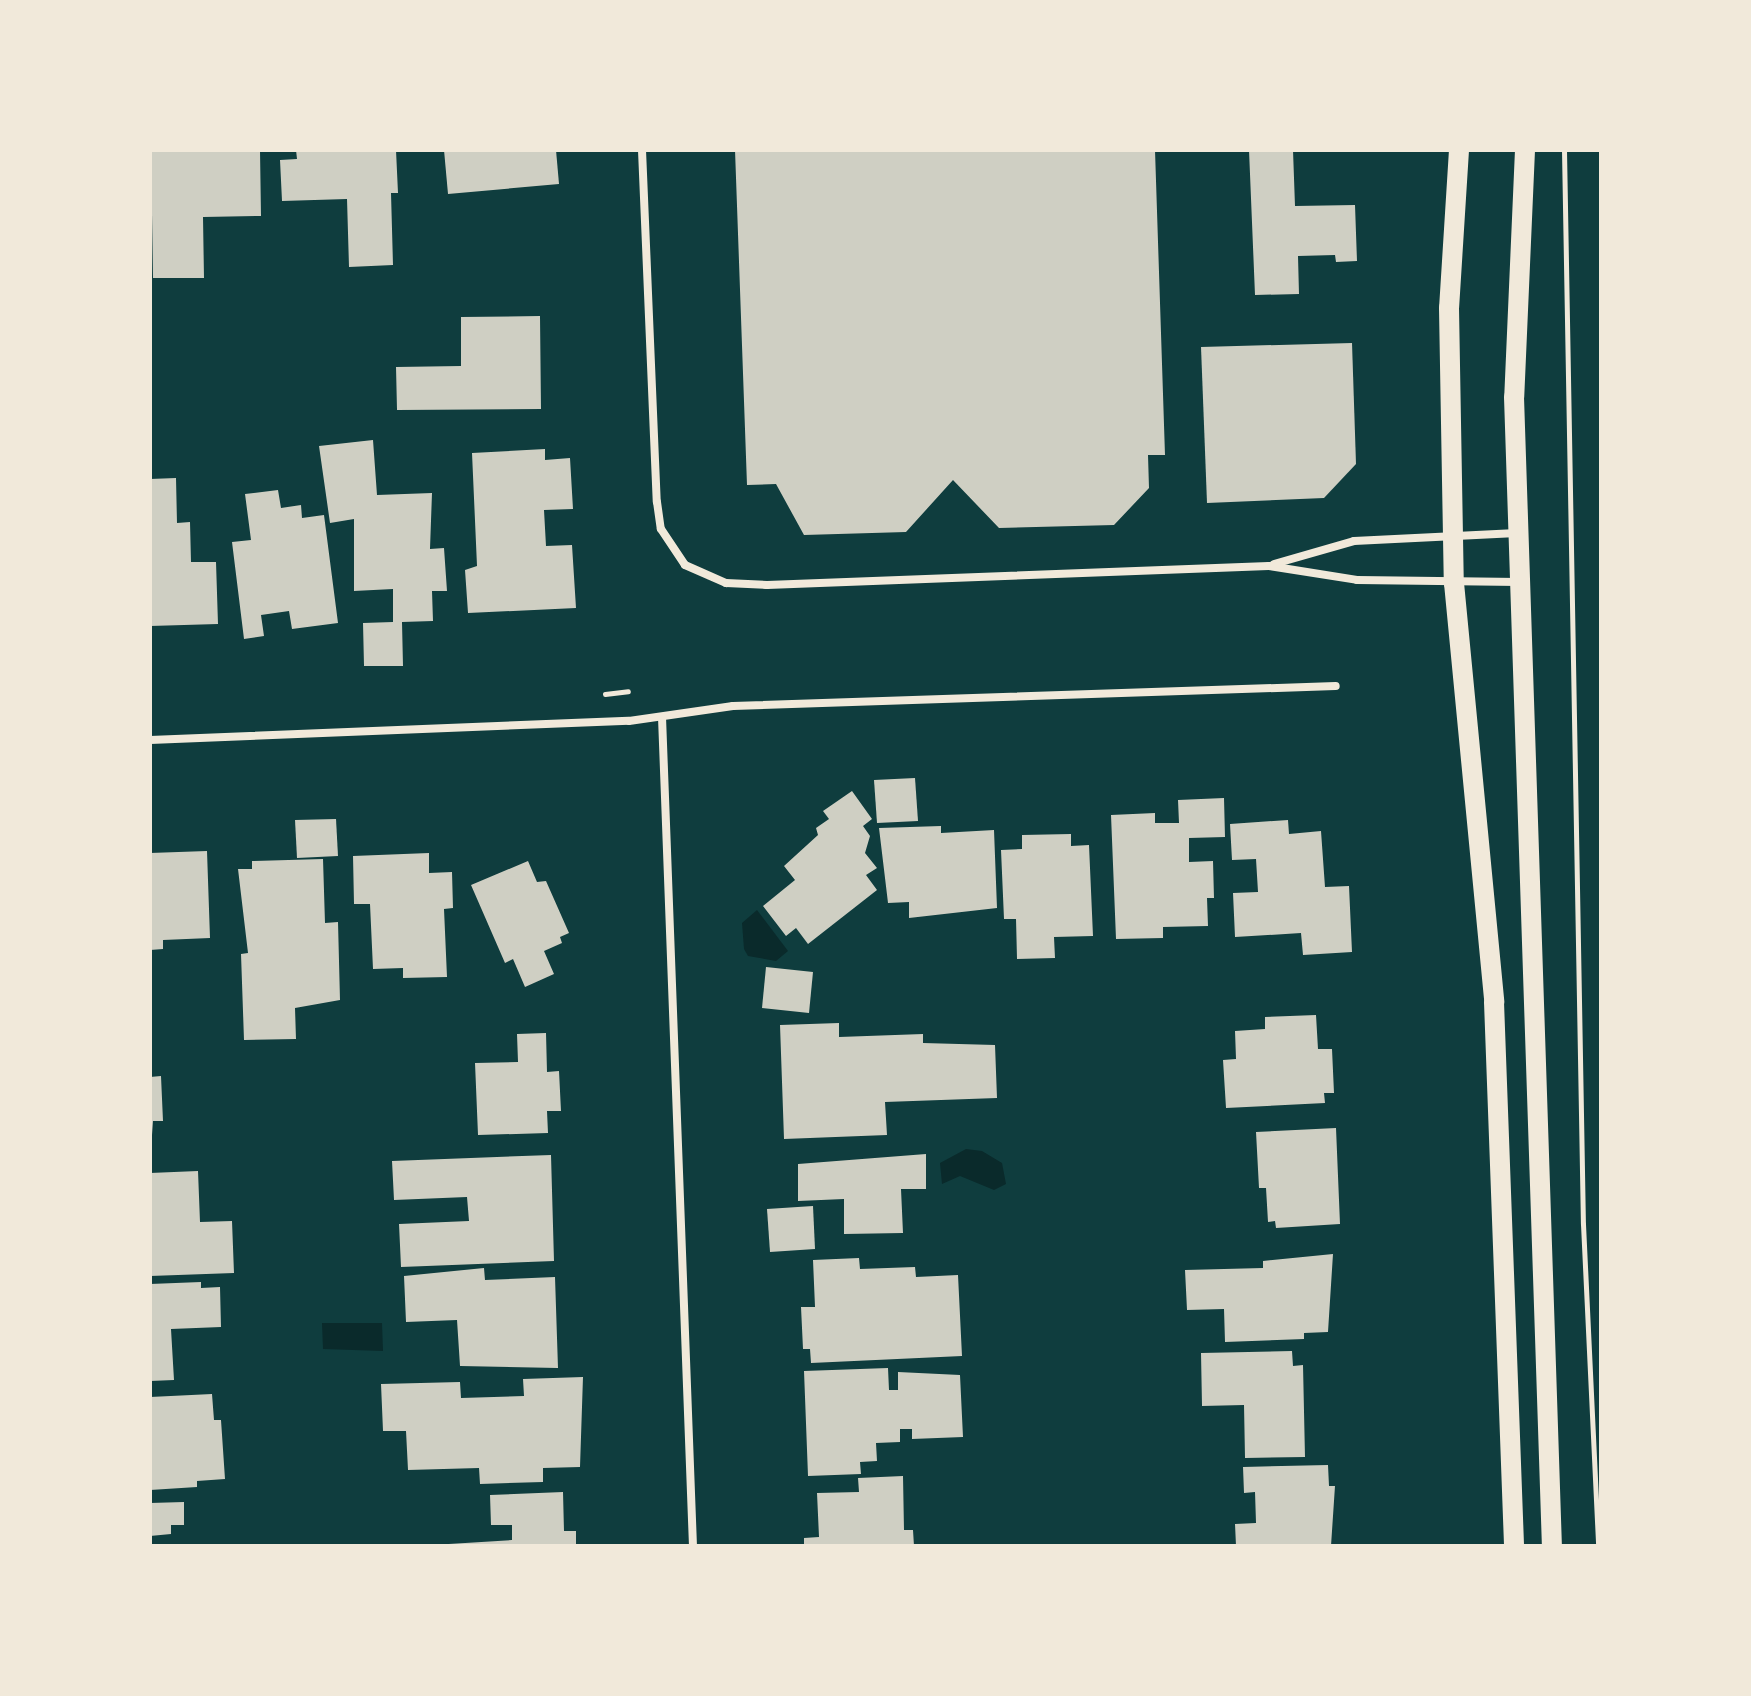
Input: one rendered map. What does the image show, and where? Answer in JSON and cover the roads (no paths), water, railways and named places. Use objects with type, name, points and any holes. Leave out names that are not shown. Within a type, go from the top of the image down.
[{"type":"main road","points":[[1459,150],[1450,241],[1454,583],[1494,1002],[1514,1546]]},
{"type":"main road","points":[[1525,150],[1514,397],[1552,1546]]},
{"type":"street","points":[[642,150],[657,502],[661,529],[685,565],[726,583],[767,585],[1269,566],[1357,580],[1521,582]]},
{"type":"street","points":[[1269,566],[1354,541],[1519,533]]},
{"type":"street","points":[[150,740],[662,717],[733,706],[1336,686]]},
{"type":"street","points":[[662,717],[693,1546]]},
{"type":"water","points":[[757,910],[788,951],[776,961],[748,956],[744,949],[742,923]]},
{"type":"water","points":[[966,1149],[982,1151],[1002,1163],[1006,1184],[994,1190],[960,1176],[942,1184],[940,1163]]},
{"type":"water","points":[[322,1323],[382,1323],[383,1351],[323,1349]]}]
